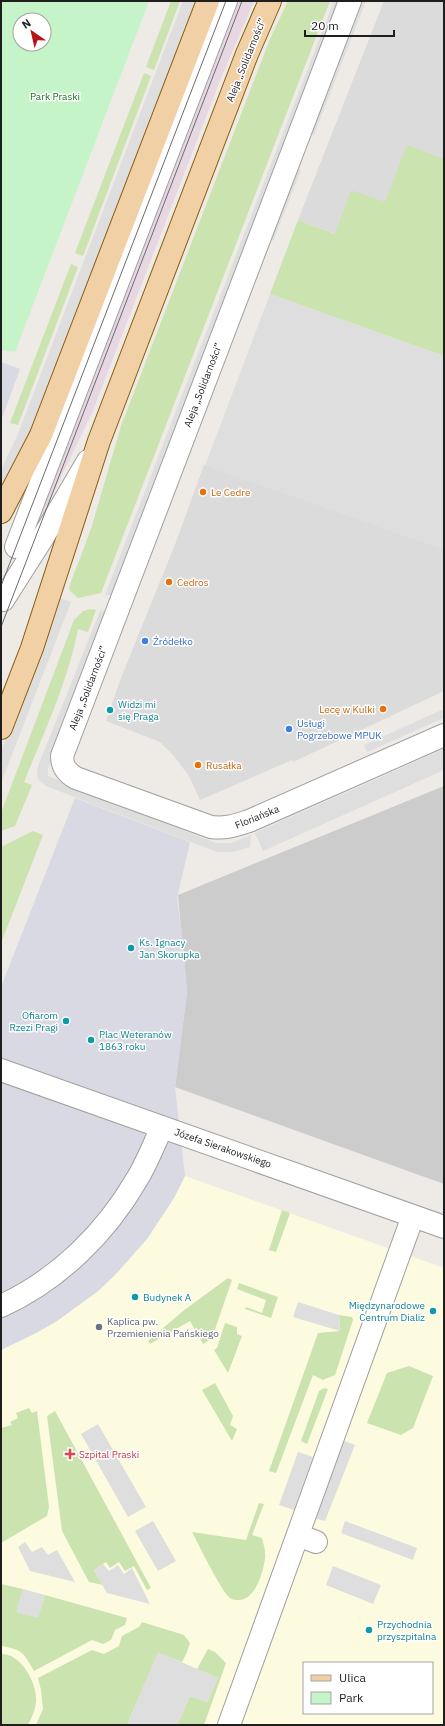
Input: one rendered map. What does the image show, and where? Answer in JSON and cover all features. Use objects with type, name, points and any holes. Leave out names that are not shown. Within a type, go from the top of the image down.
[{"type":"main road","points":[[1,512],[41,435],[208,1]]},
{"type":"main road","name":"Aleja „Solidarności”","points":[[1,728],[32,648],[99,441],[247,54],[270,1]]},
{"type":"street","points":[[16,547],[226,1]]},
{"type":"street","name":"Aleja „Solidarności”","points":[[66,770],[62,761],[62,756],[350,1]]},
{"type":"street","points":[[2,603],[41,435]]},
{"type":"street","points":[[2,603],[45,534],[99,441]]},
{"type":"street","name":"Floriańska","points":[[66,770],[76,778],[211,827],[221,828],[231,827],[249,821],[444,735]]},
{"type":"street","name":"Józefa Sierakowskiego","points":[[1,1070],[444,1226]]},
{"type":"street","points":[[1,1306],[15,1299],[54,1274],[72,1260],[100,1232],[138,1178],[162,1127]]},
{"type":"street","points":[[229,1725],[307,1538],[377,1315],[413,1216]]},
{"type":"shaded area","points":[[183,1],[197,1],[30,436],[1,496],[1,470],[18,434]]},
{"type":"shaded area","points":[[234,1],[254,1],[221,78],[92,413],[18,566]]},
{"type":"shaded area","points":[[334,1],[343,1],[115,595],[105,595]]},
{"type":"shaded area","points":[[357,1],[366,1],[314,135],[306,132]]},
{"type":"shaded area","points":[[384,1],[444,1],[444,274],[298,220]]},
{"type":"shaded area","points":[[292,167],[301,170],[273,241],[266,238]]},
{"type":"shaded area","points":[[270,294],[444,356],[444,549],[205,466]]},
{"type":"shaded area","points":[[1,362],[20,369],[1,421]]},
{"type":"shaded area","points":[[204,465],[444,549],[444,691],[293,762],[292,760],[200,800],[189,776],[173,755],[160,742],[106,721],[121,678],[176,542]]},
{"type":"shaded area","points":[[60,598],[71,602],[1,783],[1,751]]},
{"type":"shaded area","points":[[109,610],[48,769],[48,776],[216,843],[231,843],[251,835],[250,847],[234,852],[217,852],[46,786],[38,779],[37,769],[100,611]]},
{"type":"shaded area","points":[[444,709],[444,718],[367,752],[364,745]]},
{"type":"shaded area","points":[[444,749],[444,770],[263,851],[255,833]]},
{"type":"shaded area","points":[[444,786],[444,1184],[175,1087],[187,992],[178,895]]},
{"type":"shaded area","name":"Plac Weteranów 1863 roku","points":[[75,798],[190,842],[177,898],[183,942],[187,992],[175,1087],[185,1176],[174,1198],[147,1239],[115,1275],[97,1292],[57,1321],[1,1350],[1,987]]},
{"type":"shaded area","name":"Szpital Praski","points":[[185,1176],[444,1268],[444,1725],[1,1725],[1,1350],[57,1321],[97,1292],[115,1275],[147,1239],[174,1198]]},
{"type":"shaded area","points":[[298,1302],[339,1315],[340,1331],[293,1317]]},
{"type":"shaded area","points":[[98,1424],[146,1507],[128,1517],[81,1434]]},
{"type":"shaded area","points":[[342,1440],[355,1445],[325,1521],[313,1518]]},
{"type":"shaded area","points":[[298,1452],[313,1457],[294,1510],[279,1505]]},
{"type":"shaded area","points":[[153,1521],[176,1561],[158,1571],[135,1531]]},
{"type":"shaded area","points":[[345,1521],[417,1548],[413,1560],[341,1533]]},
{"type":"shaded area","points":[[25,1542],[32,1552],[42,1547],[48,1555],[57,1550],[75,1582],[30,1571],[18,1547]]},
{"type":"shaded area","points":[[103,1564],[109,1571],[118,1565],[124,1574],[132,1568],[150,1604],[107,1593],[94,1570]]},
{"type":"shaded area","points":[[333,1566],[381,1585],[373,1604],[326,1585]]},
{"type":"shaded area","points":[[23,1589],[45,1595],[38,1618],[16,1612]]},
{"type":"shaded area","points":[[158,1652],[218,1678],[207,1702],[190,1696],[177,1725],[127,1725]]},
{"type":"green space","name":"Park Praski","points":[[1,1],[149,1],[15,352],[1,350]]},
{"type":"green space","points":[[171,1],[180,1],[154,70],[146,67]]},
{"type":"green space","points":[[288,1],[330,1],[101,593],[78,598],[70,591],[69,587],[91,529],[121,426],[270,39]]},
{"type":"green space","points":[[144,73],[151,76],[83,256],[75,253]]},
{"type":"green space","points":[[407,145],[444,159],[444,356],[270,294],[298,220],[335,234],[351,190],[385,202]]},
{"type":"green space","points":[[71,264],[78,267],[18,425],[10,423]]},
{"type":"green space","points":[[91,609],[96,610],[88,632],[78,629],[74,649],[62,688],[24,782],[32,785],[15,826],[1,831],[1,813],[74,620],[83,611]]},
{"type":"green space","points":[[33,831],[43,835],[1,943],[1,847]]},
{"type":"green space","points":[[282,1210],[290,1213],[276,1252],[269,1250]]},
{"type":"green space","points":[[228,1278],[232,1280],[213,1335],[210,1335],[208,1341],[203,1344],[190,1321],[150,1344],[148,1341],[183,1311]]},
{"type":"green space","points":[[239,1283],[278,1297],[271,1318],[245,1309],[246,1307],[262,1313],[266,1300],[237,1289]]},
{"type":"green space","points":[[339,1315],[352,1317],[353,1320],[335,1375],[323,1380],[313,1375],[276,1473],[269,1471],[318,1333],[340,1331]]},
{"type":"green space","points":[[225,1323],[237,1327],[237,1334],[242,1336],[228,1373],[214,1350],[217,1348]]},
{"type":"green space","points":[[409,1366],[433,1376],[413,1428],[401,1435],[367,1423],[387,1373]]},
{"type":"green space","points":[[215,1383],[233,1416],[230,1425],[237,1429],[232,1441],[202,1390]]},
{"type":"green space","points":[[324,1388],[328,1389],[307,1444],[301,1441],[319,1391]]},
{"type":"green space","points":[[29,1408],[32,1413],[37,1411],[49,1507],[47,1516],[1,1543],[1,1428],[12,1425],[10,1422],[18,1418],[16,1413]]},
{"type":"green space","points":[[55,1411],[151,1588],[147,1590],[134,1566],[125,1571],[119,1562],[110,1568],[106,1562],[94,1570],[103,1585],[89,1582],[62,1531],[47,1416]]},
{"type":"green space","points":[[259,1503],[264,1504],[252,1535],[262,1538],[265,1549],[265,1559],[262,1571],[257,1585],[250,1596],[245,1599],[233,1600],[221,1587],[192,1532],[246,1540]]},
{"type":"green space","points":[[1,1584],[23,1589],[17,1611],[38,1617],[45,1595],[127,1618],[125,1625],[115,1630],[111,1640],[103,1644],[92,1640],[34,1671],[22,1653],[18,1650],[1,1646]]},
{"type":"green space","points":[[142,1622],[184,1635],[190,1643],[182,1662],[158,1653],[127,1725],[36,1725],[43,1709],[38,1678],[92,1650],[104,1654],[119,1646],[122,1636],[139,1627]]},
{"type":"green space","points":[[208,1649],[215,1652],[226,1663],[204,1725],[177,1725],[190,1696],[207,1702],[218,1678],[197,1669]]},
{"type":"green space","points":[[1,1654],[8,1655],[21,1664],[31,1679],[36,1695],[36,1705],[28,1725],[1,1725]]},
{"type":"tram line","points":[[1,586],[226,1]]},
{"type":"tram line","points":[[1,627],[242,1]]},
{"type":"place","name":"Le Cedre","points":[[203,492]]},
{"type":"place","name":"Cedros","points":[[169,582]]},
{"type":"place","name":"Źródełko","points":[[145,641]]},
{"type":"place","name":"Lecę w Kulki","points":[[383,709]]},
{"type":"place","name":"Widzi mi się Praga","points":[[110,710]]},
{"type":"place","name":"Usługi Pogrzebowe MPUK","points":[[289,729]]},
{"type":"place","name":"Rusałka","points":[[198,765]]},
{"type":"place","name":"Ks. Ignacy Jan Skorupka","points":[[131,948]]},
{"type":"place","name":"Ofiarom Rzezi Pragi","points":[[66,1021]]},
{"type":"place","name":"Plac Weteranów 1863 roku","points":[[91,1040]]},
{"type":"place","name":"Budynek A","points":[[135,1297]]},
{"type":"place","name":"Międzynarodowe Centrum Dializ","points":[[433,1311]]},
{"type":"place","name":"Kaplica pw. Przemienienia Pańskiego","points":[[99,1327]]},
{"type":"place","name":"Szpital Praski","points":[[70,1454]]},
{"type":"place","name":"Przychodnia przyszpitalna","points":[[369,1630]]}]
